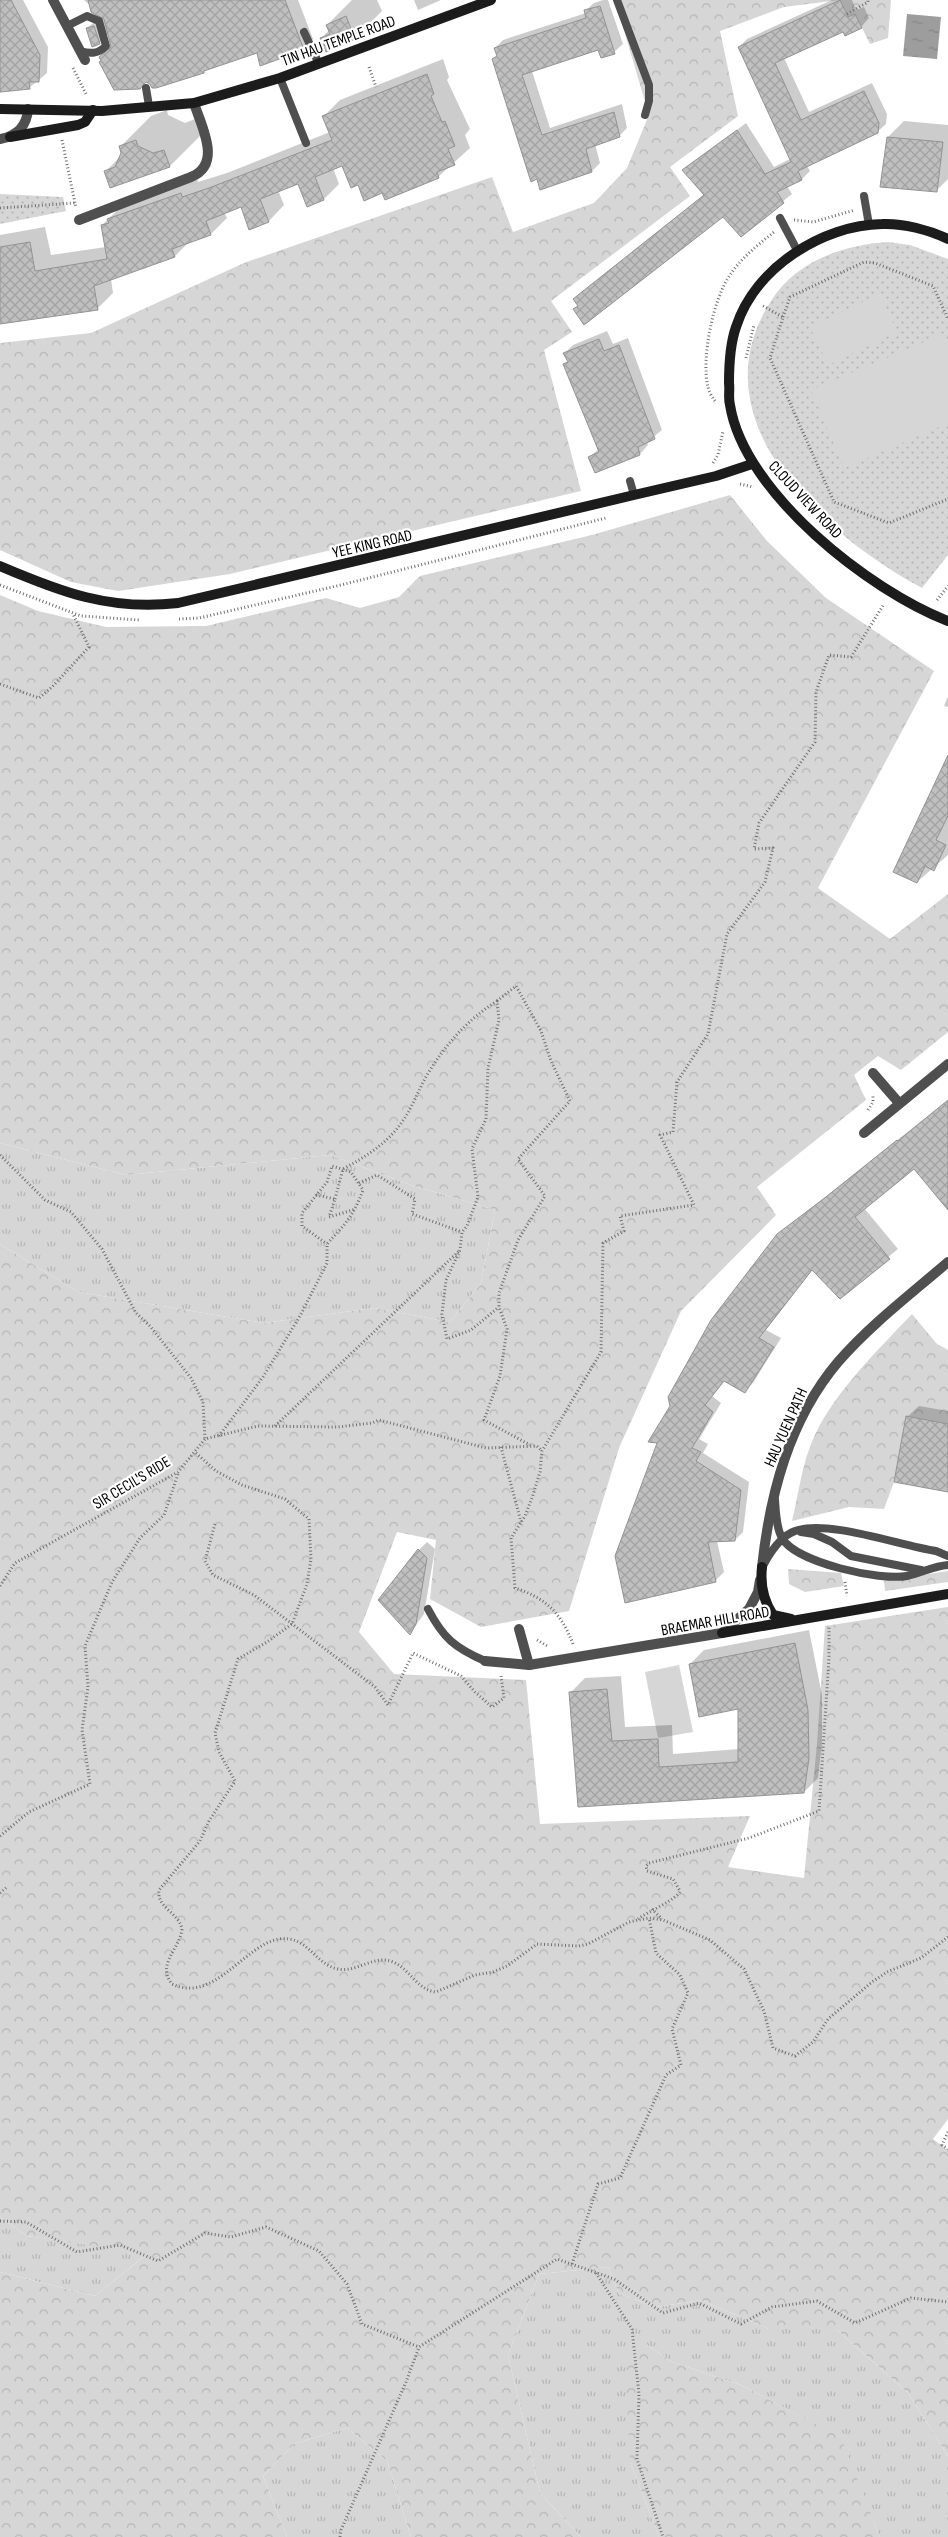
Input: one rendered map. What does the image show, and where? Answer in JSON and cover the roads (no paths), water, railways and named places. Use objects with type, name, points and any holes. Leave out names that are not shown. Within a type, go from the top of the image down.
[{"type":"street","points":[[53,0],[82,55]]},
{"type":"street","name":"TIN HAU TEMPLE ROAD","points":[[0,109],[94,110],[194,103],[280,78],[490,0]]},
{"type":"street","points":[[79,220],[191,177],[204,168],[209,153],[194,103]]},
{"type":"street","points":[[5,138],[27,120],[28,109]]},
{"type":"street","points":[[5,138],[78,125],[85,122],[94,110]]},
{"type":"street","name":"CLOUD VIEW ROAD","points":[[948,239],[900,225],[869,225],[834,234],[797,250],[762,282],[743,310],[736,327],[729,361],[730,405],[743,447],[752,464],[780,498],[852,567],[913,606],[948,622]]},
{"type":"street","name":"YEE KING ROAD","points":[[0,566],[81,597],[122,605],[159,605],[200,599],[634,496],[716,476],[752,464]]},
{"type":"street","points":[[864,1133],[948,1064]]},
{"type":"street","points":[[873,1073],[899,1103]]},
{"type":"street","name":"HAU YUEN PATH","points":[[762,1567],[774,1492],[797,1430],[824,1380],[855,1344],[948,1262]]},
{"type":"street","points":[[722,1633],[749,1609],[758,1592],[762,1567]]},
{"type":"street","points":[[761,1579],[766,1605],[773,1615],[802,1620]]},
{"type":"street","name":"BRAEMAR HILL ROAD","points":[[486,1661],[529,1665],[948,1594]]},
{"type":"street","points":[[520,1629],[529,1665]]},
{"type":"lane","points":[[617,0],[649,85],[649,101],[645,115]]},
{"type":"lane","points":[[67,26],[87,16],[99,22],[106,46],[95,53],[82,55]]},
{"type":"lane","points":[[304,32],[319,64]]},
{"type":"lane","points":[[280,78],[306,142]]},
{"type":"lane","points":[[146,88],[149,106]]},
{"type":"lane","points":[[864,196],[869,225]]},
{"type":"lane","points":[[782,221],[797,250]]},
{"type":"lane","points":[[630,481],[634,496]]},
{"type":"lane","points":[[774,1492],[778,1529],[782,1539],[805,1556],[847,1569],[887,1578],[907,1576],[948,1564]]},
{"type":"lane","points":[[762,1567],[782,1539],[794,1531],[825,1528],[936,1551],[948,1556]]},
{"type":"lane","points":[[794,1531],[814,1534],[832,1542],[851,1556],[923,1571]]},
{"type":"lane","points":[[428,1609],[438,1629],[453,1645],[486,1661]]},
{"type":"water","points":[[907,14],[941,17],[937,59],[903,56]]}]
